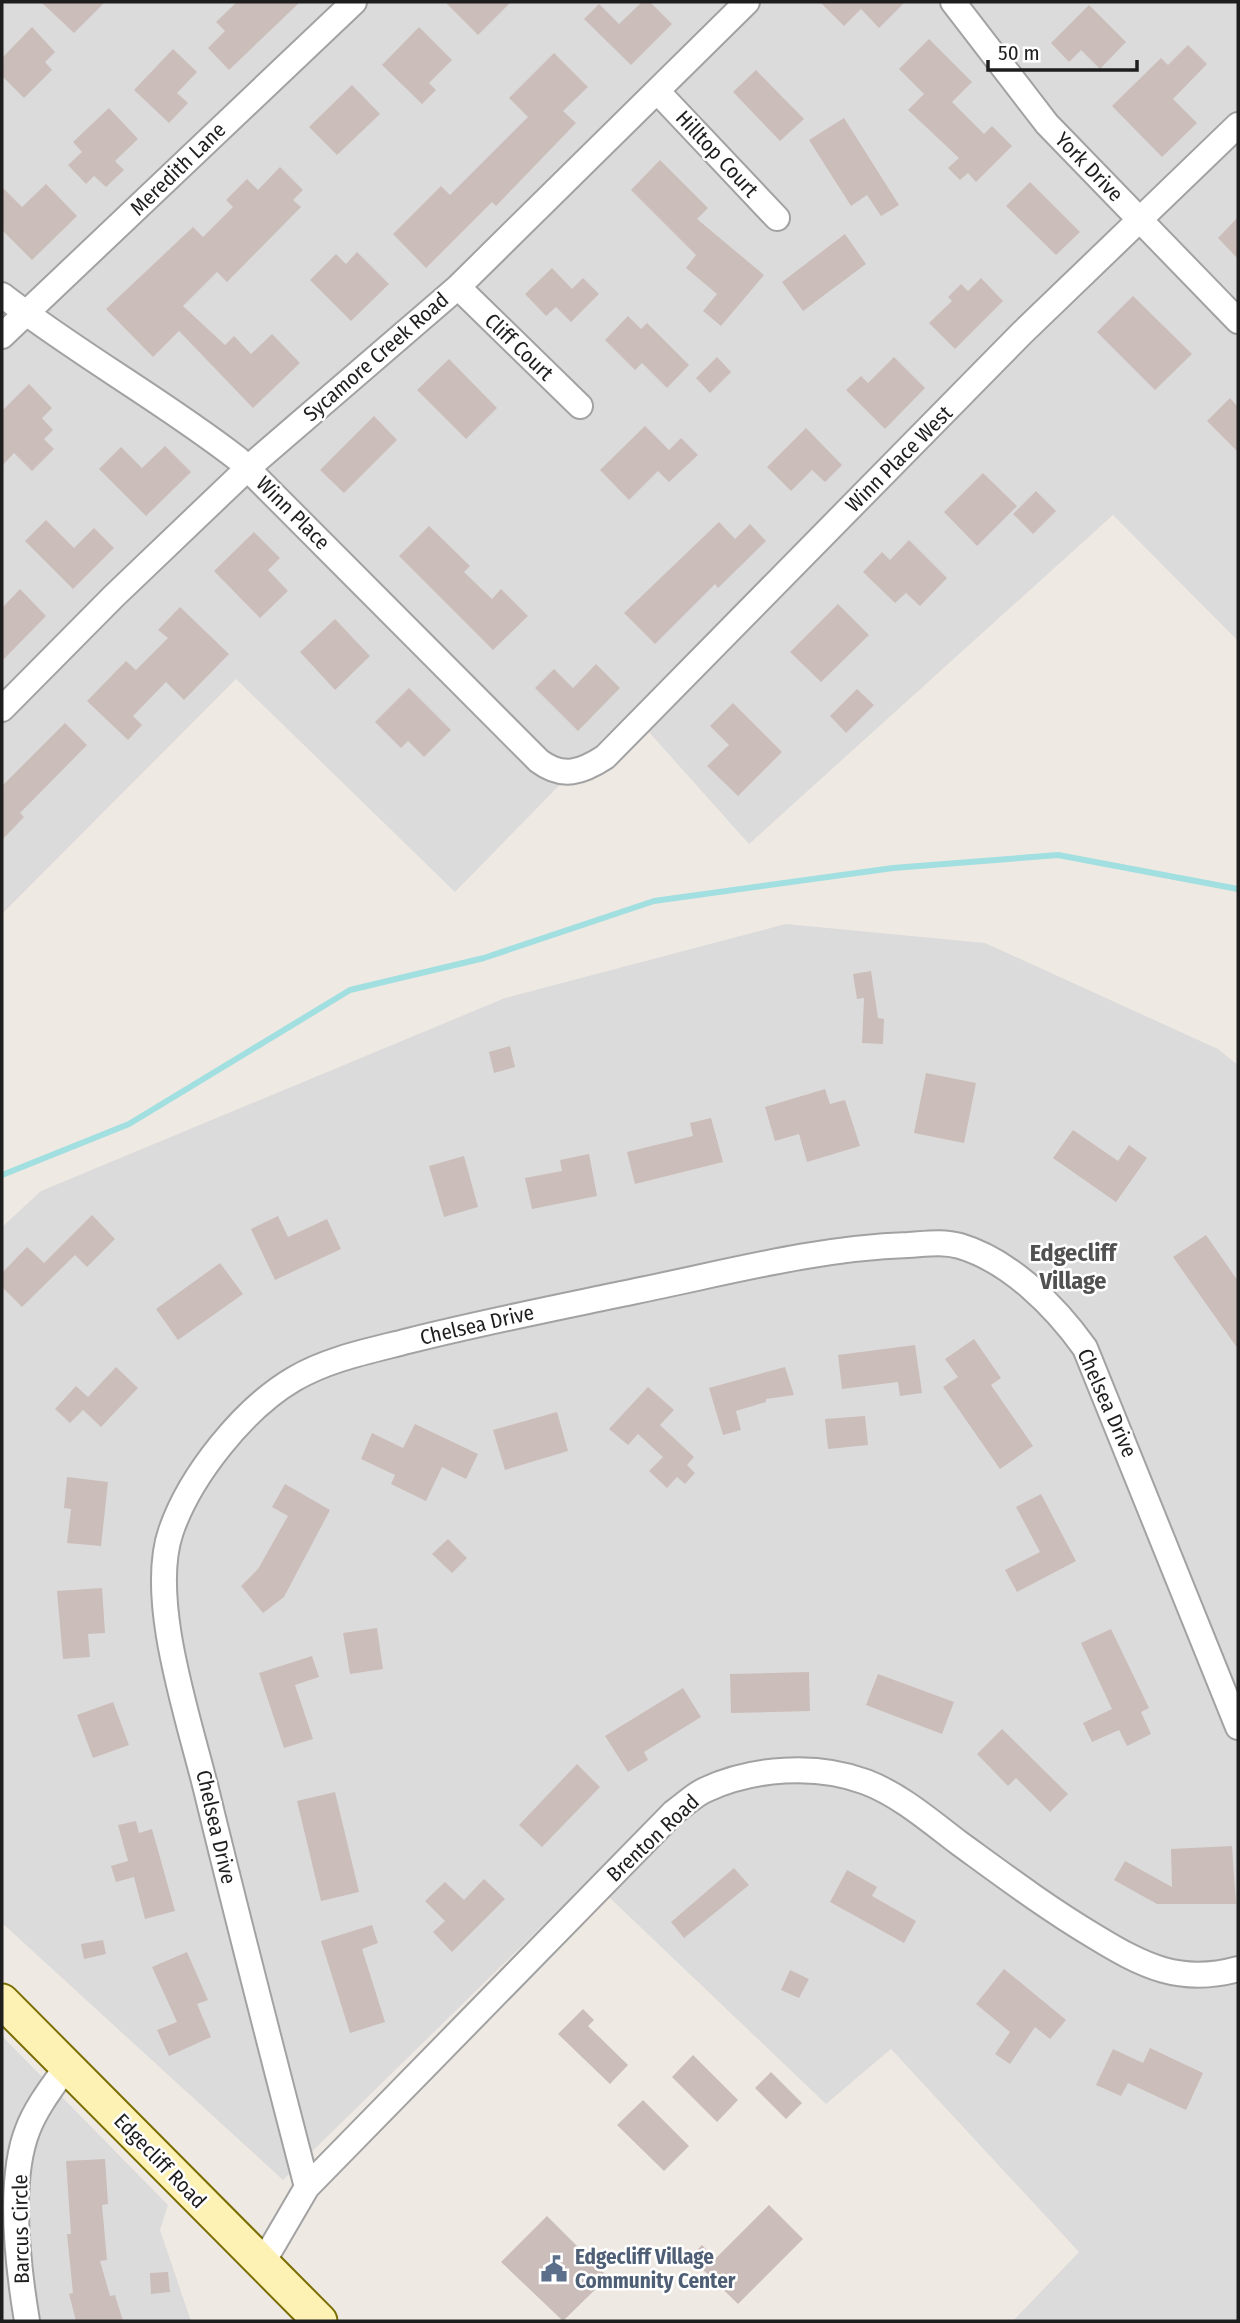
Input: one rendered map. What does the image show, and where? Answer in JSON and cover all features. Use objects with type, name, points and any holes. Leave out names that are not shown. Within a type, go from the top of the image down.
[{"type":"street","name":"Meredith Lane","points":[[2,336],[354,2]]},
{"type":"street","name":"Sycamore Creek Road","points":[[2,709],[114,596],[248,468],[458,287],[747,2]]},
{"type":"street","name":"York Drive","points":[[953,2],[1047,124],[1238,321]]},
{"type":"street","name":"Hilltop Court","points":[[657,91],[777,218]]},
{"type":"street","name":"Winn Place West","points":[[551,770],[574,773],[605,757],[1138,219],[1238,125]]},
{"type":"street","name":"Cliff Court","points":[[458,287],[580,406]]},
{"type":"street","name":"Winn Place","points":[[2,295],[55,337],[189,421],[248,468],[551,770]]},
{"type":"street","name":"Chelsea Drive","points":[[307,2187],[231,1892],[172,1645],[163,1592],[163,1566],[170,1532],[193,1483],[212,1456],[249,1415],[292,1380],[347,1356],[466,1326],[807,1256],[890,1245],[945,1243],[960,1247],[996,1262],[1033,1291],[1071,1329],[1085,1348],[1238,1727]]},
{"type":"street","name":"Brenton Road","points":[[262,2264],[307,2187],[674,1812],[703,1791],[774,1771],[814,1771],[866,1782],[907,1804],[1045,1906],[1118,1951],[1156,1969],[1177,1975],[1197,1976],[1238,1969]]},
{"type":"street","name":"Edgecliff Road","points":[[2,2001],[320,2321]]},
{"type":"street","name":"Barcus Circle","points":[[27,2321],[20,2278],[17,2179],[27,2132],[40,2104],[67,2066]]},
{"type":"shaded area","points":[[2,2],[1238,2],[1238,641],[1113,515],[749,844],[631,712],[455,892],[236,679],[2,914]]},
{"type":"shaded area","points":[[786,924],[985,943],[1218,1049],[1238,1065],[1238,2321],[1013,2321],[1079,2252],[891,2049],[826,2104],[590,1879],[283,2180],[2,1923],[2,1227],[41,1191],[505,998]]},
{"type":"shaded area","points":[[2,2036],[168,2205],[160,2230],[191,2321],[2,2321]]},
{"type":"building","points":[[41,2],[105,2],[74,33]]},
{"type":"building","points":[[237,2],[300,2],[229,70],[208,48],[225,31],[216,22]]},
{"type":"building","points":[[445,2],[511,2],[478,35]]},
{"type":"building","points":[[642,2],[650,2],[672,24],[631,65],[584,19],[599,4],[619,24]]},
{"type":"building","points":[[820,2],[905,2],[879,28],[861,9],[844,26]]},
{"type":"building","points":[[1089,5],[1126,42],[1100,69],[1081,50],[1069,62],[1051,43]]},
{"type":"building","points":[[32,27],[55,52],[45,62],[52,70],[24,98],[2,76],[2,58]]},
{"type":"building","points":[[419,27],[452,60],[429,83],[436,90],[422,104],[382,65]]},
{"type":"building","points":[[929,39],[972,82],[952,102],[984,134],[992,126],[1012,146],[976,182],[968,173],[960,180],[948,168],[959,158],[908,110],[924,94],[899,69]]},
{"type":"building","points":[[1188,45],[1207,64],[1173,99],[1197,123],[1162,157],[1112,106],[1161,58],[1168,65]]},
{"type":"building","points":[[173,49],[197,72],[177,93],[188,103],[169,123],[134,90]]},
{"type":"building","points":[[554,53],[588,87],[563,111],[576,123],[496,206],[492,202],[426,268],[393,234],[441,186],[450,195],[528,117],[509,98]]},
{"type":"building","points":[[756,70],[804,119],[780,141],[733,92]]},
{"type":"building","points":[[352,85],[380,114],[337,155],[309,127]]},
{"type":"building","points":[[109,108],[138,139],[115,161],[124,170],[106,187],[94,176],[86,184],[68,165],[82,152],[73,142]]},
{"type":"building","points":[[844,118],[899,205],[881,216],[867,195],[851,206],[809,140]]},
{"type":"building","points":[[660,160],[708,208],[697,219],[764,275],[721,326],[703,311],[717,294],[686,268],[696,255],[631,190]]},
{"type":"building","points":[[280,167],[303,190],[293,200],[301,207],[227,282],[217,272],[183,306],[225,345],[234,336],[251,354],[272,334],[300,363],[253,408],[179,331],[153,357],[106,309],[193,227],[203,237],[233,207],[226,200],[247,179],[258,190]]},
{"type":"building","points":[[1030,182],[1080,232],[1056,255],[1006,206]]},
{"type":"building","points":[[46,184],[77,216],[32,260],[2,230],[2,187],[22,207]]},
{"type":"building","points":[[1238,217],[1238,259],[1218,238]]},
{"type":"building","points":[[845,234],[866,264],[803,311],[782,282]]},
{"type":"building","points":[[357,252],[389,284],[351,321],[310,280],[336,254],[346,264]]},
{"type":"building","points":[[552,268],[572,289],[583,278],[599,294],[571,322],[556,307],[546,316],[525,294]]},
{"type":"building","points":[[981,278],[1003,301],[955,349],[929,323],[952,301],[948,297],[961,284],[968,291]]},
{"type":"building","points":[[1133,296],[1192,354],[1155,390],[1097,332]]},
{"type":"building","points":[[628,316],[641,329],[647,323],[689,365],[667,388],[642,363],[635,370],[605,340]]},
{"type":"building","points":[[717,357],[731,372],[710,393],[696,378]]},
{"type":"building","points":[[894,357],[925,388],[885,429],[846,390],[861,376],[868,383]]},
{"type":"building","points":[[449,359],[497,408],[466,439],[417,390]]},
{"type":"building","points":[[29,384],[52,408],[42,418],[53,430],[44,439],[54,449],[32,471],[14,453],[2,466],[2,411]]},
{"type":"building","points":[[1230,398],[1238,407],[1238,452],[1207,421]]},
{"type":"building","points":[[374,416],[397,440],[344,493],[320,470]]},
{"type":"building","points":[[645,426],[669,450],[681,438],[698,455],[669,482],[658,471],[629,500],[600,470]]},
{"type":"building","points":[[806,428],[842,465],[825,482],[812,470],[791,491],[767,467]]},
{"type":"building","points":[[165,446],[191,472],[146,516],[99,469],[121,447],[142,468]]},
{"type":"building","points":[[983,473],[1017,506],[977,546],[944,512]]},
{"type":"building","points":[[1036,491],[1056,511],[1033,534],[1013,514]]},
{"type":"building","points":[[46,520],[74,548],[94,528],[114,548],[73,589],[25,541]]},
{"type":"building","points":[[719,522],[735,539],[750,524],[766,541],[718,588],[715,584],[655,644],[624,613]]},
{"type":"building","points":[[429,526],[470,566],[464,572],[492,599],[501,589],[528,616],[493,650],[399,556]]},
{"type":"building","points":[[254,532],[280,558],[268,570],[288,591],[260,618],[214,571]]},
{"type":"building","points":[[909,540],[947,578],[920,606],[906,593],[895,603],[863,572],[882,552],[890,560]]},
{"type":"building","points":[[20,589],[46,616],[2,661],[2,608]]},
{"type":"building","points":[[838,604],[869,635],[821,682],[790,652]]},
{"type":"building","points":[[180,607],[229,654],[184,700],[166,682],[133,716],[142,725],[128,740],[87,701],[126,661],[136,670],[168,638],[158,630]]},
{"type":"building","points":[[335,619],[370,656],[335,690],[300,652]]},
{"type":"building","points":[[596,664],[620,688],[578,731],[535,688],[554,669],[573,688]]},
{"type":"building","points":[[409,688],[451,730],[424,757],[408,741],[401,748],[375,722]]},
{"type":"building","points":[[857,689],[874,705],[846,733],[830,716]]},
{"type":"building","points":[[733,703],[782,752],[738,796],[707,766],[729,745],[710,726]]},
{"type":"building","points":[[65,723],[87,745],[20,813],[24,817],[2,840],[2,786]]},
{"type":"building","points":[[871,971],[878,1018],[884,1019],[883,1044],[862,1043],[864,998],[857,999],[853,974]]},
{"type":"building","points":[[510,1046],[515,1067],[494,1073],[489,1052]]},
{"type":"building","points":[[926,1073],[976,1083],[964,1143],[914,1133]]},
{"type":"building","points":[[825,1089],[830,1104],[845,1100],[860,1146],[807,1162],[799,1134],[775,1141],[765,1107]]},
{"type":"building","points":[[711,1118],[723,1162],[635,1184],[627,1152],[693,1136],[690,1123]]},
{"type":"building","points":[[1073,1130],[1118,1161],[1129,1145],[1147,1158],[1116,1202],[1053,1158]]},
{"type":"building","points":[[589,1154],[597,1196],[532,1209],[525,1178],[562,1171],[560,1160]]},
{"type":"building","points":[[464,1156],[478,1207],[444,1217],[429,1166]]},
{"type":"building","points":[[92,1215],[115,1239],[87,1267],[75,1255],[22,1307],[2,1287],[2,1273],[27,1247],[44,1263]]},
{"type":"building","points":[[278,1216],[288,1237],[327,1219],[341,1249],[275,1280],[251,1229]]},
{"type":"building","points":[[1206,1235],[1238,1281],[1238,1349],[1173,1257]]},
{"type":"building","points":[[220,1263],[243,1294],[178,1340],[156,1309]]},
{"type":"building","points":[[974,1339],[1001,1378],[991,1385],[1033,1446],[1000,1469],[943,1387],[958,1377],[945,1359]]},
{"type":"building","points":[[915,1345],[922,1393],[900,1396],[898,1382],[842,1389],[838,1355]]},
{"type":"building","points":[[116,1367],[138,1388],[101,1427],[83,1410],[70,1423],[55,1409],[76,1386],[88,1397]]},
{"type":"building","points":[[785,1367],[794,1395],[766,1399],[766,1402],[736,1411],[741,1430],[723,1435],[709,1388]]},
{"type":"building","points":[[648,1387],[674,1410],[660,1425],[694,1457],[687,1465],[695,1473],[685,1484],[677,1477],[667,1488],[649,1471],[663,1457],[638,1434],[628,1445],[609,1429]]},
{"type":"building","points":[[557,1412],[568,1451],[505,1470],[493,1430]]},
{"type":"building","points":[[865,1416],[868,1445],[828,1449],[825,1419]]},
{"type":"building","points":[[415,1424],[478,1454],[466,1479],[442,1467],[426,1501],[391,1484],[395,1475],[361,1459],[372,1433],[403,1448]]},
{"type":"building","points":[[67,1477],[108,1482],[101,1546],[67,1543],[71,1509],[64,1508]]},
{"type":"building","points":[[285,1484],[330,1510],[284,1597],[263,1613],[241,1586],[258,1569],[288,1516],[272,1507]]},
{"type":"building","points":[[1041,1494],[1076,1561],[1017,1592],[1005,1570],[1040,1552],[1016,1507]]},
{"type":"building","points":[[448,1539],[467,1558],[452,1573],[432,1554]]},
{"type":"building","points":[[102,1588],[105,1633],[88,1634],[90,1657],[63,1659],[57,1591]]},
{"type":"building","points":[[377,1628],[383,1669],[350,1674],[343,1633]]},
{"type":"building","points":[[1111,1629],[1149,1708],[1141,1712],[1151,1734],[1127,1746],[1119,1730],[1092,1742],[1083,1723],[1112,1709],[1081,1643]]},
{"type":"building","points":[[312,1656],[319,1677],[295,1685],[313,1739],[284,1748],[259,1673]]},
{"type":"building","points":[[809,1672],[810,1711],[731,1713],[730,1674]]},
{"type":"building","points":[[878,1674],[954,1702],[942,1734],[866,1705]]},
{"type":"building","points":[[683,1688],[701,1717],[644,1752],[648,1760],[628,1772],[605,1736]]},
{"type":"building","points":[[113,1702],[129,1745],[93,1758],[77,1715]]},
{"type":"building","points":[[1002,1729],[1068,1794],[1050,1812],[1016,1778],[1008,1786],[977,1754]]},
{"type":"building","points":[[577,1764],[600,1787],[542,1847],[519,1825]]},
{"type":"building","points":[[335,1792],[359,1892],[321,1901],[297,1801]]},
{"type":"building","points":[[136,1821],[139,1833],[152,1829],[175,1911],[145,1919],[134,1877],[116,1882],[111,1866],[128,1861],[118,1825]]},
{"type":"building","points":[[1232,1846],[1236,1904],[1157,1904],[1114,1880],[1125,1861],[1172,1887],[1171,1849]]},
{"type":"building","points":[[734,1868],[749,1885],[684,1938],[671,1922]]},
{"type":"building","points":[[847,1870],[877,1887],[872,1896],[916,1921],[904,1943],[830,1902]]},
{"type":"building","points":[[484,1879],[505,1899],[452,1952],[433,1932],[445,1921],[425,1901],[445,1882],[464,1900]]},
{"type":"building","points":[[372,1925],[378,1943],[362,1949],[385,2022],[350,2033],[321,1941]]},
{"type":"building","points":[[103,1940],[106,1954],[84,1959],[81,1944]]},
{"type":"building","points":[[187,1952],[208,2000],[197,2004],[211,2037],[169,2056],[157,2030],[177,2022],[152,1967]]},
{"type":"building","points":[[1004,1969],[1066,2020],[1050,2039],[1035,2027],[1010,2064],[995,2054],[1010,2032],[976,2004]]},
{"type":"building","points":[[790,1970],[809,1979],[799,1998],[781,1990]]},
{"type":"building","points":[[583,2009],[594,2020],[588,2026],[628,2065],[610,2084],[558,2034]]},
{"type":"building","points":[[1150,2048],[1203,2073],[1186,2110],[1128,2083],[1121,2096],[1096,2085],[1113,2049],[1143,2063]]},
{"type":"building","points":[[693,2055],[738,2100],[717,2122],[672,2077]]},
{"type":"building","points":[[771,2072],[802,2103],[786,2119],[755,2088]]},
{"type":"building","points":[[643,2100],[689,2146],[664,2171],[617,2125]]},
{"type":"building","points":[[105,2159],[108,2204],[102,2205],[107,2260],[100,2261],[110,2296],[115,2295],[123,2321],[76,2321],[69,2294],[73,2293],[67,2234],[71,2234],[66,2161]]},
{"type":"building","points":[[769,2205],[803,2239],[738,2304],[690,2257],[702,2245],[715,2259]]},
{"type":"building","name":"Edgecliff Village Community Center","points":[[547,2216],[608,2277],[563,2321],[501,2262]]},
{"type":"building","points":[[168,2272],[170,2292],[151,2294],[150,2273]]},
{"type":"waterway","points":[[2,1175],[129,1124],[350,990],[484,958],[654,901],[893,868],[1058,855],[1238,889]]},
{"type":"place","name":"Edgecliff Village Community Center","points":[[554,2269]]},
{"type":"district","name":"Edgecliff Village","points":[[1073,1267]]}]
